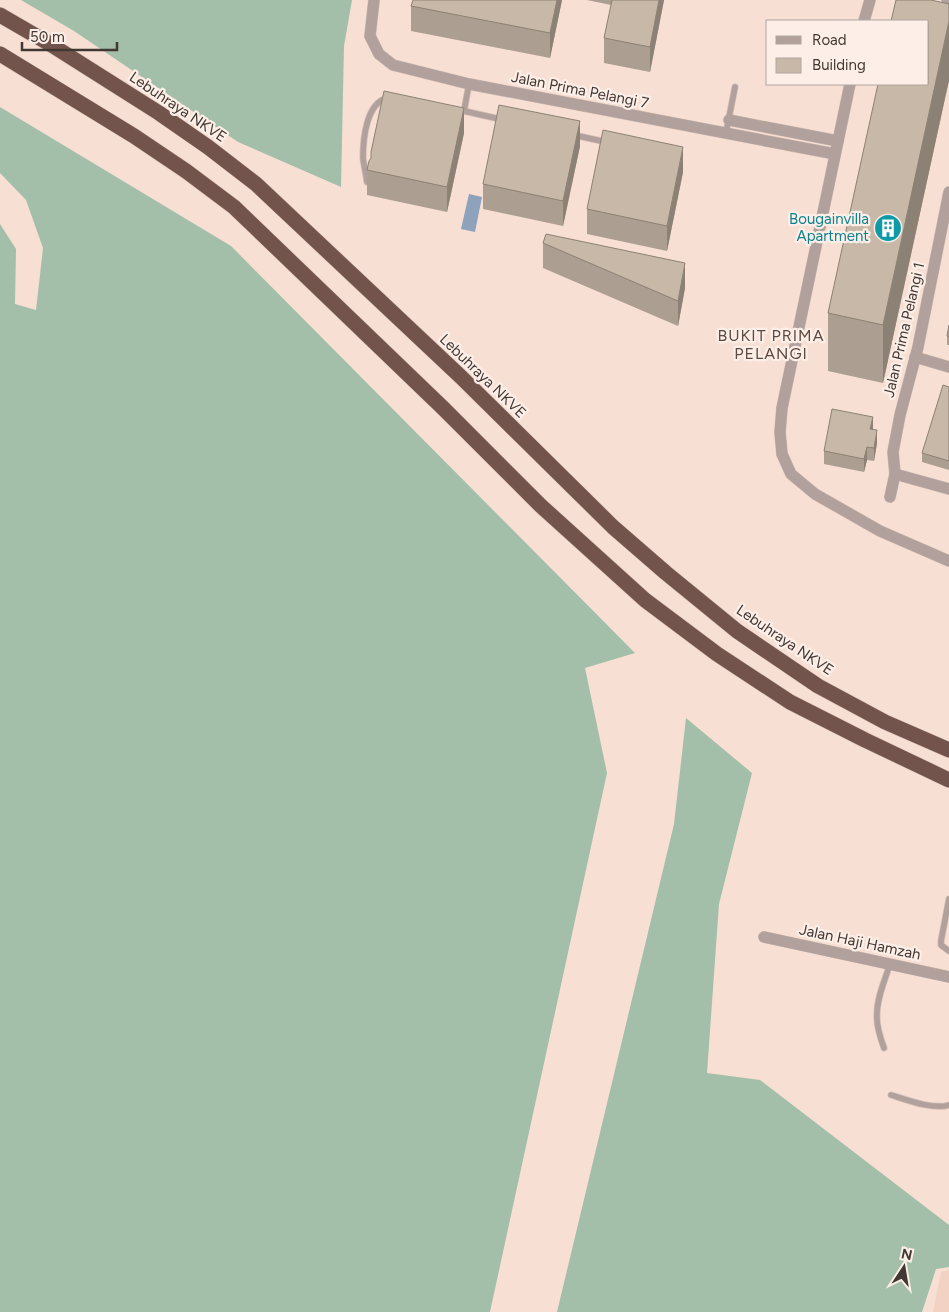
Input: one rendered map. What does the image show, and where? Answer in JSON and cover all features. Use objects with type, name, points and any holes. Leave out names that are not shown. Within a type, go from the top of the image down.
[{"type":"highway","name":"Lebuhraya NKVE","points":[[0,15],[50,44],[159,113],[208,147],[256,184],[461,377],[613,527],[738,631],[818,686],[885,722],[949,750]]},
{"type":"highway","points":[[0,54],[134,136],[186,171],[234,208],[443,408],[541,506],[645,600],[717,654],[790,702],[949,780]]},
{"type":"street","name":"Jalan Prima Pelangi 7","points":[[374,0],[370,36],[379,54],[393,65],[469,84],[835,154]]},
{"type":"street","points":[[864,20],[870,0]]},
{"type":"street","points":[[850,85],[782,408],[780,432],[782,454],[791,474],[815,494],[880,531],[949,561]]},
{"type":"street","points":[[728,120],[838,141]]},
{"type":"street","name":"Jalan Prima Pelangi 1","points":[[890,497],[895,474],[893,452],[900,415],[915,357],[949,192]]},
{"type":"street","points":[[915,357],[949,367]]},
{"type":"street","points":[[895,474],[949,490]]},
{"type":"street","name":"Jalan Haji Hamzah","points":[[764,937],[949,977]]},
{"type":"lane","points":[[464,111],[469,84]]},
{"type":"lane","points":[[726,133],[735,87]]},
{"type":"lane","points":[[367,182],[363,148],[367,122],[373,108],[382,99],[393,97]]},
{"type":"lane","points":[[455,109],[511,121]]},
{"type":"lane","points":[[567,134],[614,144]]},
{"type":"lane","points":[[949,899],[941,945],[949,951]]},
{"type":"lane","points":[[884,1048],[879,1035],[876,1014],[890,964]]},
{"type":"lane","points":[[891,1096],[933,1106],[949,1105]]},
{"type":"shaded area","points":[[949,1270],[949,1312],[933,1312],[941,1272]]},
{"type":"green space","points":[[21,0],[352,0],[344,46],[341,187],[238,142],[74,31]]},
{"type":"green space","points":[[0,107],[231,246],[635,653],[585,668],[607,773],[490,1312],[0,1312],[0,224],[16,249],[15,304],[36,310],[43,248],[26,200],[0,173]]},
{"type":"green space","points":[[686,718],[752,773],[719,904],[707,1073],[760,1080],[949,1225],[949,1267],[936,1269],[922,1312],[557,1312],[674,824]]},
{"type":"water","points":[[469,194],[482,197],[475,232],[461,229]]},
{"type":"building","points":[[413,0],[557,0],[550,33],[411,6]]},
{"type":"building","points":[[612,0],[659,0],[650,47],[604,38]]},
{"type":"building","name":"Bougainvilla Apartment","points":[[896,0],[931,0],[949,4],[949,21],[883,325],[828,313],[878,85],[929,85],[929,20],[891,20]]},
{"type":"building","points":[[384,91],[464,108],[447,187],[367,170]]},
{"type":"building","points":[[499,105],[580,121],[563,201],[483,184]]},
{"type":"building","points":[[603,130],[683,147],[667,226],[587,209]]},
{"type":"building","points":[[546,234],[685,263],[678,301],[543,243]]},
{"type":"building","points":[[943,385],[949,387],[949,461],[922,453]]},
{"type":"building","points":[[832,409],[873,417],[870,429],[877,430],[874,448],[867,447],[864,459],[824,451]]},
{"type":"place","name":"Bougainvilla Apartment","points":[[888,228]]},
{"type":"district","name":"BUKIT PRIMA PELANGI","points":[[771,344]]}]
